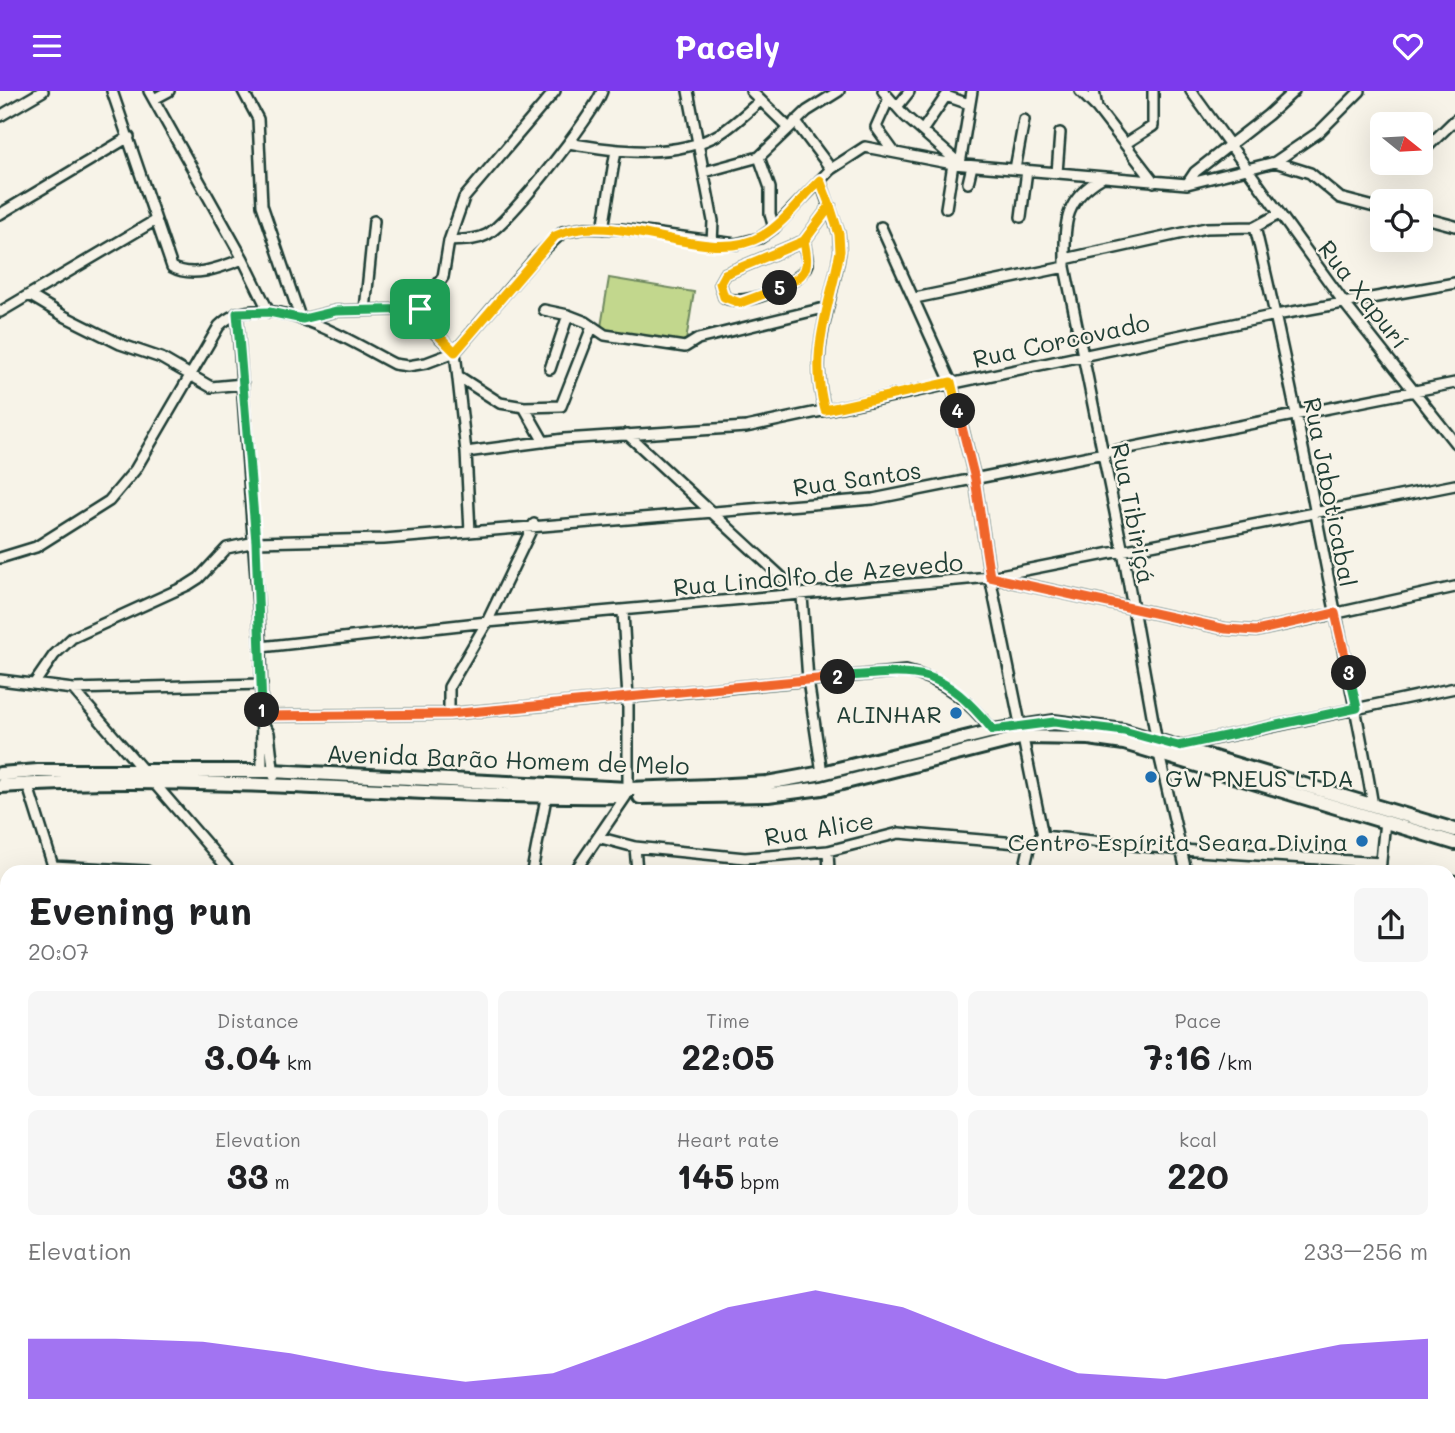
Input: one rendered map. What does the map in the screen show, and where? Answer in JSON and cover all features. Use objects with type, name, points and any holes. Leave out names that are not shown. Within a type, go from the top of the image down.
[{"type":"main road","name":"Avenida Barão Homem de Melo","points":[[0,773],[266,771],[713,798],[822,788],[1054,722],[1090,725],[1455,843]]},
{"type":"main road","name":"Avenida Barão Homem de Melo","points":[[0,786],[27,783],[154,782],[279,784],[546,798],[593,797],[767,783],[822,773],[993,730],[1022,731]]},
{"type":"main road","name":"Avenida Barão Homem de Melo","points":[[1158,747],[1178,746],[1455,830]]},
{"type":"main road","points":[[27,783],[28,775],[38,771]]},
{"type":"street","points":[[0,115],[43,91]]},
{"type":"street","points":[[112,91],[172,267],[179,271],[221,267],[243,258]]},
{"type":"street","points":[[169,91],[152,95],[243,258],[269,312]]},
{"type":"street","points":[[243,91],[257,119],[262,205],[302,318]]},
{"type":"street","points":[[420,309],[443,277],[449,241],[464,198],[555,91]]},
{"type":"street","points":[[449,241],[475,239],[494,230],[569,142],[602,91]]},
{"type":"street","points":[[688,91],[713,221],[712,244]]},
{"type":"street","points":[[751,91],[759,102],[792,125],[831,169]]},
{"type":"street","points":[[704,172],[759,157],[792,125],[839,91]]},
{"type":"street","points":[[946,208],[972,91]]},
{"type":"street","points":[[1080,91],[1097,108],[1154,182]]},
{"type":"street","points":[[1094,91],[1097,108]]},
{"type":"street","points":[[1125,144],[1153,126],[1153,91]]},
{"type":"street","name":"Rua Xapurí","points":[[1191,91],[1345,304],[1455,443]]},
{"type":"street","points":[[1187,184],[1195,171],[1268,115],[1294,91]]},
{"type":"street","points":[[0,558],[36,547],[109,501],[135,470],[219,326],[237,313],[269,312],[302,318],[394,364],[408,366],[426,363],[455,352],[555,236],[586,228],[712,244],[736,244],[760,238],[774,228],[831,169],[865,147],[972,166],[1187,184],[1244,167],[1276,162],[1319,132],[1360,91]]},
{"type":"street","points":[[897,107],[909,92]]},
{"type":"street","points":[[886,95],[956,164]]},
{"type":"street","points":[[886,95],[876,127],[894,152]]},
{"type":"street","points":[[922,131],[946,96],[969,104]]},
{"type":"street","points":[[569,142],[616,149],[664,150],[698,143],[722,133],[759,102]]},
{"type":"street","points":[[1014,169],[1024,120]]},
{"type":"street","points":[[1433,141],[1455,120]]},
{"type":"street","points":[[1057,173],[1060,133]]},
{"type":"street","points":[[0,214],[129,137]]},
{"type":"street","points":[[603,229],[616,149]]},
{"type":"street","points":[[759,157],[770,188],[769,214],[774,228]]},
{"type":"street","points":[[1276,162],[1310,173],[1340,198],[1370,206]]},
{"type":"street","points":[[968,183],[972,166]]},
{"type":"street","points":[[1021,217],[1027,170]]},
{"type":"street","name":"Rua Tibiriçá","points":[[1104,177],[1081,190],[1072,205],[1066,222],[1065,263],[1123,552],[1158,747],[1185,865]]},
{"type":"street","points":[[820,180],[839,234],[840,251],[818,347],[818,385],[825,410]]},
{"type":"street","points":[[804,241],[808,264],[801,276],[740,303],[724,297],[720,283],[725,274],[804,241],[830,206]]},
{"type":"street","points":[[915,298],[1206,228],[1255,227],[1279,214]]},
{"type":"street","points":[[0,311],[156,220]]},
{"type":"street","points":[[1433,220],[1455,226]]},
{"type":"street","points":[[365,310],[374,221]]},
{"type":"street","points":[[881,227],[951,382],[975,479],[990,577],[1043,836]]},
{"type":"street","name":"Rua Jaboticabal","points":[[1255,227],[1276,315],[1335,613],[1357,708],[1373,806]]},
{"type":"street","name":"Rua Corcovado","points":[[467,451],[627,434],[746,427],[1276,315],[1455,283]]},
{"type":"street","points":[[29,295],[84,327],[120,344],[161,358],[211,387],[243,384]]},
{"type":"street","points":[[544,310],[568,315],[605,335],[685,347],[698,339],[828,307]]},
{"type":"street","points":[[302,318],[365,310],[420,309]]},
{"type":"street","points":[[420,309],[435,332],[455,352],[467,451],[470,532]]},
{"type":"street","points":[[237,313],[256,542],[263,720],[269,733],[266,771],[279,784]]},
{"type":"street","points":[[551,369],[568,315]]},
{"type":"street","points":[[458,376],[500,403],[524,407],[561,406],[592,327]]},
{"type":"street","name":"Rua Santos","points":[[34,684],[54,655],[72,638],[188,585],[227,548],[256,542],[384,539],[534,524],[712,513],[873,499],[1455,383]]},
{"type":"street","points":[[524,407],[544,442]]},
{"type":"street","points":[[627,434],[802,596],[808,680],[822,773]]},
{"type":"street","name":"Rua Lindolfo de Azevedo","points":[[261,647],[486,622],[624,612],[990,577],[1455,485]]},
{"type":"street","points":[[449,714],[449,687],[486,622],[534,524]]},
{"type":"street","points":[[990,577],[1226,629],[1256,631],[1455,587]]},
{"type":"street","points":[[580,865],[601,838],[627,793],[628,699],[624,612]]},
{"type":"street","points":[[263,720],[449,714],[906,671],[939,681],[979,713],[993,730]]},
{"type":"street","points":[[0,680],[72,689],[262,684]]},
{"type":"street","points":[[1178,746],[1455,688]]},
{"type":"street","points":[[72,689],[225,865]]},
{"type":"street","points":[[976,735],[979,713]]},
{"type":"street","points":[[27,783],[53,865]]},
{"type":"street","points":[[533,865],[546,798]]},
{"type":"street","points":[[1380,865],[1385,821]]},
{"type":"street","name":"Rua Alice","points":[[601,838],[635,847],[745,858],[828,851],[899,833],[1030,844]]},
{"type":"street","points":[[1025,865],[1030,844],[1043,836],[1357,865]]},
{"type":"street","points":[[635,847],[636,865]]},
{"type":"street","points":[[828,851],[829,865]]},
{"type":"green space","points":[[609,278],[694,292],[685,347],[600,333]]},
{"type":"place","name":"ALINHAR","points":[[956,713]]},
{"type":"place","name":"GW PNEUS LTDA","points":[[1151,777]]},
{"type":"place","name":"Centro Espírita Seara Divina","points":[[1362,841]]},
{"type":"route","points":[[420,309],[336,311],[303,319],[269,312],[237,313],[256,542],[262,716],[449,714],[906,671],[939,681],[974,707],[993,730],[1054,722],[1090,725],[1178,746],[1357,708],[1335,613],[1256,631],[1226,629],[990,577],[975,479],[951,382],[825,410],[818,385],[818,347],[834,287],[840,251],[839,234],[830,206],[804,241],[725,274],[720,283],[724,297],[731,302],[740,303],[783,286],[806,270],[808,264],[804,241],[830,206],[820,180],[774,228],[760,238],[736,244],[712,244],[621,229],[586,228],[563,232],[555,236],[506,290],[455,352],[435,332],[420,309]]}]
